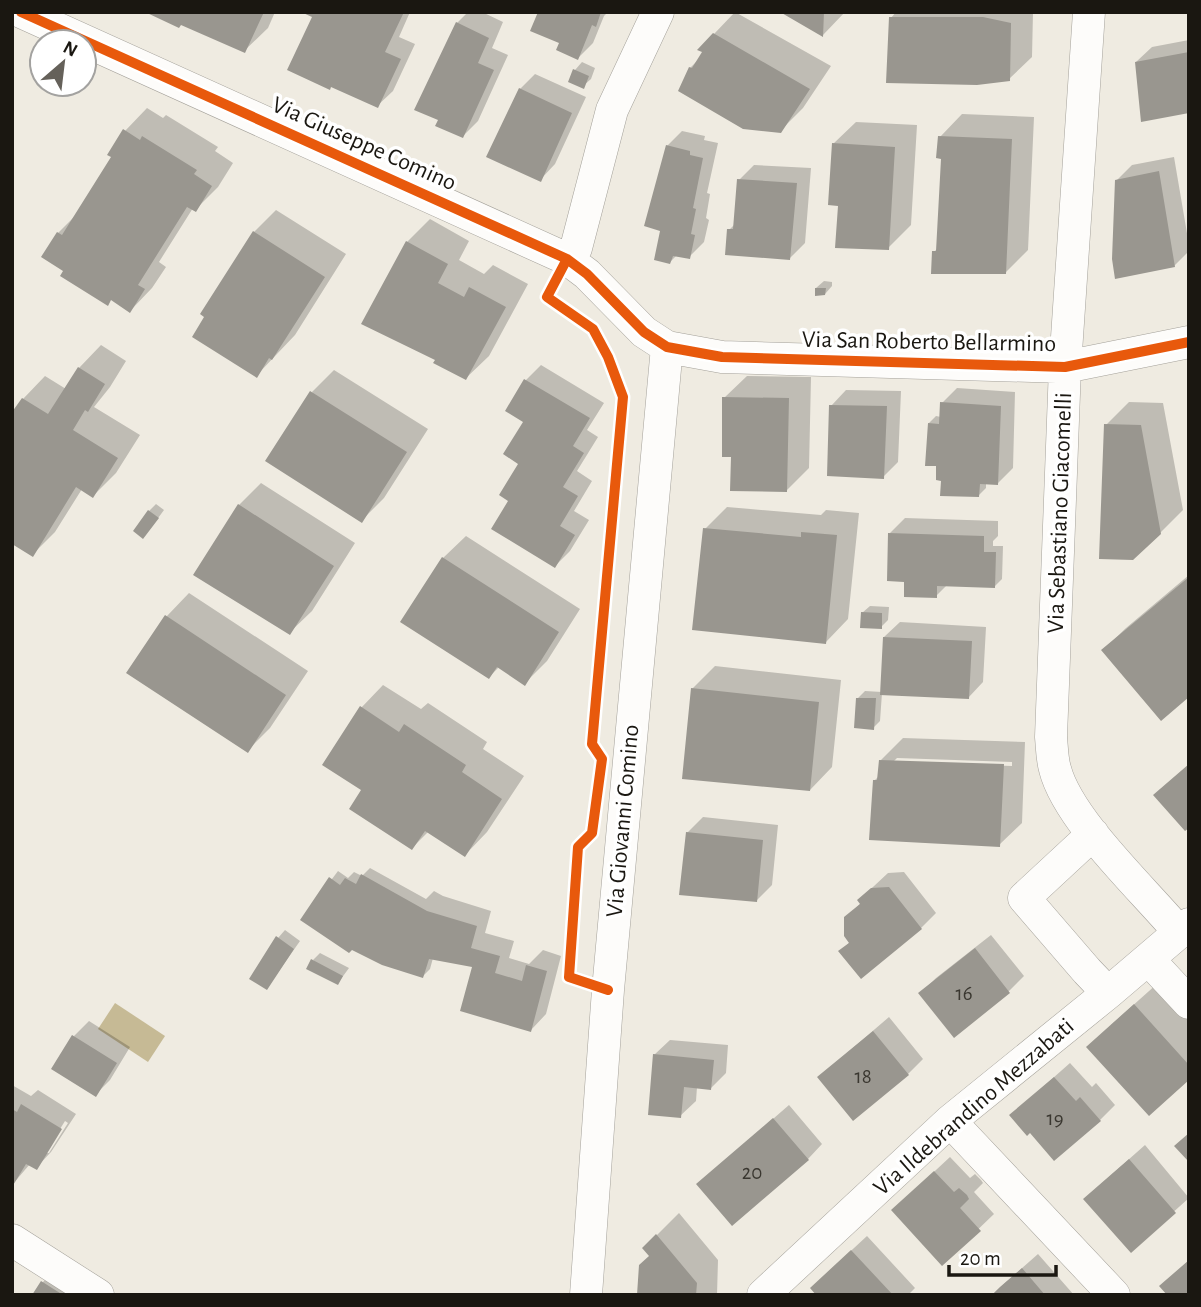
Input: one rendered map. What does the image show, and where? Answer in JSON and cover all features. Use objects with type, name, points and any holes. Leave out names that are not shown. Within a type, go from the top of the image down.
[{"type":"street","name":"Via Giuseppe Comino","points":[[21,12],[67,22],[567,260],[587,274],[643,332],[667,347]]},
{"type":"street","points":[[567,260],[576,248],[612,110],[658,12]]},
{"type":"street","name":"Via Sebastiano Giacomelli","points":[[1089,12],[1065,367],[1051,737],[1055,770],[1072,806],[1093,834],[1184,928]]},
{"type":"street","name":"Via San Roberto Bellarmino","points":[[667,347],[722,357],[1065,367],[1189,342]]},
{"type":"street","name":"Via Giovanni Comino","points":[[586,1295],[607,990],[667,347]]},
{"type":"street","points":[[1093,834],[1024,898],[1108,993]]},
{"type":"street","name":"Via Ildebrandino Mezzabati","points":[[763,1295],[950,1121],[1184,928]]},
{"type":"street","points":[[1148,959],[1189,1003]]},
{"type":"street","points":[[950,1121],[1114,1295]]},
{"type":"street","points":[[12,1240],[98,1295]]},
{"type":"shaded area","points":[[115,1003],[165,1036],[148,1062],[98,1029]]},
{"type":"building","points":[[145,12],[264,12],[245,53]]},
{"type":"building","points":[[301,12],[404,12],[385,52],[401,59],[378,108],[287,70],[312,17]]},
{"type":"building","points":[[538,12],[601,12],[596,27],[592,25],[578,60],[556,50],[559,43],[530,31]]},
{"type":"building","points":[[780,12],[824,12],[823,37]]},
{"type":"building","points":[[889,17],[983,17],[1011,23],[1010,81],[977,85],[886,83]]},
{"type":"building","points":[[456,22],[489,38],[478,63],[494,70],[463,138],[435,126],[438,120],[414,110]]},
{"type":"building","points":[[713,33],[810,89],[781,133],[743,129],[678,91],[689,67],[692,68],[702,52],[697,50]]},
{"type":"building","points":[[1189,52],[1189,113],[1141,122],[1135,62]]},
{"type":"building","points":[[573,69],[589,76],[584,89],[568,82]]},
{"type":"building","points":[[519,88],[572,113],[541,182],[486,157]]},
{"type":"building","points":[[123,129],[140,140],[142,136],[197,170],[194,174],[212,186],[196,212],[187,207],[138,285],[145,289],[130,313],[111,300],[108,306],[60,276],[63,271],[41,257],[57,232],[62,235],[111,157],[107,155]]},
{"type":"building","points":[[938,136],[1012,139],[1006,274],[931,274],[932,251],[936,251],[941,159],[936,158]]},
{"type":"building","points":[[832,143],[895,147],[889,250],[835,248],[838,206],[828,205]]},
{"type":"building","points":[[666,145],[690,151],[690,155],[703,158],[693,208],[696,209],[691,234],[695,235],[690,259],[673,256],[670,264],[654,260],[660,231],[644,226]]},
{"type":"building","points":[[1159,171],[1175,267],[1115,279],[1112,259],[1115,180]]},
{"type":"building","points":[[737,179],[797,183],[790,260],[725,255],[727,229],[733,229]]},
{"type":"building","points":[[253,231],[325,277],[272,360],[269,358],[257,378],[192,337],[204,317],[200,314]]},
{"type":"building","points":[[406,241],[448,264],[438,283],[464,297],[469,287],[506,307],[466,380],[433,363],[435,360],[361,324]]},
{"type":"building","points":[[815,288],[826,288],[825,295],[815,296]]},
{"type":"building","points":[[78,367],[105,384],[73,430],[118,458],[93,498],[76,487],[33,557],[12,544],[12,412],[22,398],[48,414]]},
{"type":"building","points":[[524,379],[590,418],[573,446],[584,453],[563,487],[578,496],[560,526],[575,535],[555,568],[491,529],[508,501],[499,495],[518,464],[503,454],[523,422],[505,411]]},
{"type":"building","points":[[310,391],[407,452],[362,523],[265,461]]},
{"type":"building","points":[[722,397],[789,398],[787,492],[730,491],[731,457],[722,457]]},
{"type":"building","points":[[940,402],[1001,406],[998,485],[980,484],[979,497],[940,496],[941,481],[936,480],[936,466],[925,466],[928,423],[939,424]]},
{"type":"building","points":[[829,405],[887,406],[884,479],[827,476]]},
{"type":"building","points":[[1104,424],[1141,425],[1161,534],[1133,560],[1099,559]]},
{"type":"building","points":[[238,504],[334,566],[290,635],[193,575]]},
{"type":"building","points":[[148,510],[159,518],[143,539],[133,531]]},
{"type":"building","points":[[703,528],[801,537],[801,532],[837,535],[826,644],[692,630]]},
{"type":"building","points":[[888,533],[984,536],[984,552],[996,552],[995,588],[937,586],[937,598],[904,597],[904,582],[887,581]]},
{"type":"building","points":[[442,557],[559,632],[525,686],[497,667],[489,679],[400,622]]},
{"type":"building","points":[[1189,577],[1189,697],[1161,721],[1101,650]]},
{"type":"building","points":[[861,612],[882,613],[882,629],[860,628]]},
{"type":"building","points":[[165,615],[286,695],[248,753],[126,673]]},
{"type":"building","points":[[883,637],[972,641],[969,699],[880,695]]},
{"type":"building","points":[[691,688],[819,702],[810,791],[682,779]]},
{"type":"building","points":[[856,698],[876,698],[874,730],[854,728]]},
{"type":"building","points":[[360,706],[399,732],[404,724],[466,765],[462,772],[502,799],[465,857],[425,831],[412,850],[349,809],[361,790],[322,765]]},
{"type":"building","points":[[879,760],[1004,764],[1000,847],[869,840],[873,780],[877,780]]},
{"type":"building","points":[[1189,764],[1189,828],[1185,831],[1153,795]]},
{"type":"building","points":[[686,832],[763,840],[757,902],[679,895]]},
{"type":"building","points":[[361,874],[427,911],[477,926],[471,948],[500,956],[495,973],[522,981],[526,965],[547,971],[531,1032],[460,1011],[472,967],[429,959],[423,978],[382,965],[352,950],[349,953],[300,920],[329,877],[340,885],[345,878],[356,884]]},
{"type":"building","points":[[889,887],[922,929],[861,979],[838,951],[849,943],[844,936],[844,917],[860,904],[857,900],[871,888]]},
{"type":"building","points":[[276,936],[294,949],[267,990],[249,979]]},
{"type":"building","points":[[975,948],[1010,993],[954,1038],[918,993]]},
{"type":"building","points":[[311,959],[343,976],[338,985],[306,969]]},
{"type":"building","points":[[1134,1004],[1189,1065],[1189,1080],[1149,1116],[1086,1047]]},
{"type":"building","points":[[873,1031],[909,1075],[853,1121],[817,1077]]},
{"type":"building","points":[[72,1035],[117,1063],[96,1097],[51,1069]]},
{"type":"building","points":[[653,1054],[714,1060],[711,1090],[684,1087],[681,1118],[648,1115]]},
{"type":"building","points":[[1054,1077],[1076,1101],[1080,1097],[1101,1121],[1054,1161],[1030,1133],[1027,1136],[1009,1115]]},
{"type":"building","points":[[21,1104],[62,1129],[37,1170],[26,1164],[12,1187],[12,1109],[17,1112]]},
{"type":"building","points":[[773,1118],[809,1160],[732,1226],[696,1184]]},
{"type":"building","points":[[1189,1133],[1189,1162],[1174,1146]]},
{"type":"building","points":[[1129,1159],[1176,1213],[1131,1253],[1083,1199]]},
{"type":"building","points":[[934,1171],[954,1192],[959,1188],[967,1195],[969,1199],[960,1208],[981,1231],[942,1266],[891,1210]]},
{"type":"building","points":[[656,1234],[697,1283],[696,1295],[637,1295],[639,1265],[649,1256],[642,1248]]},
{"type":"building","points":[[851,1250],[893,1295],[816,1295],[810,1288]]},
{"type":"building","points":[[1189,1260],[1189,1295],[1167,1295],[1159,1286]]},
{"type":"building","points":[[1022,1268],[1045,1295],[992,1295],[1000,1287]]},
{"type":"building","points":[[41,1281],[63,1295],[32,1295]]},
{"type":"cycle path","points":[[21,12],[567,259],[587,274],[644,332],[667,347],[722,357],[1065,367],[1189,342]]},
{"type":"cycle path","points":[[567,259],[547,297],[593,329],[608,357],[623,397],[592,744],[602,759],[592,833],[578,847],[569,977],[608,990]]}]
